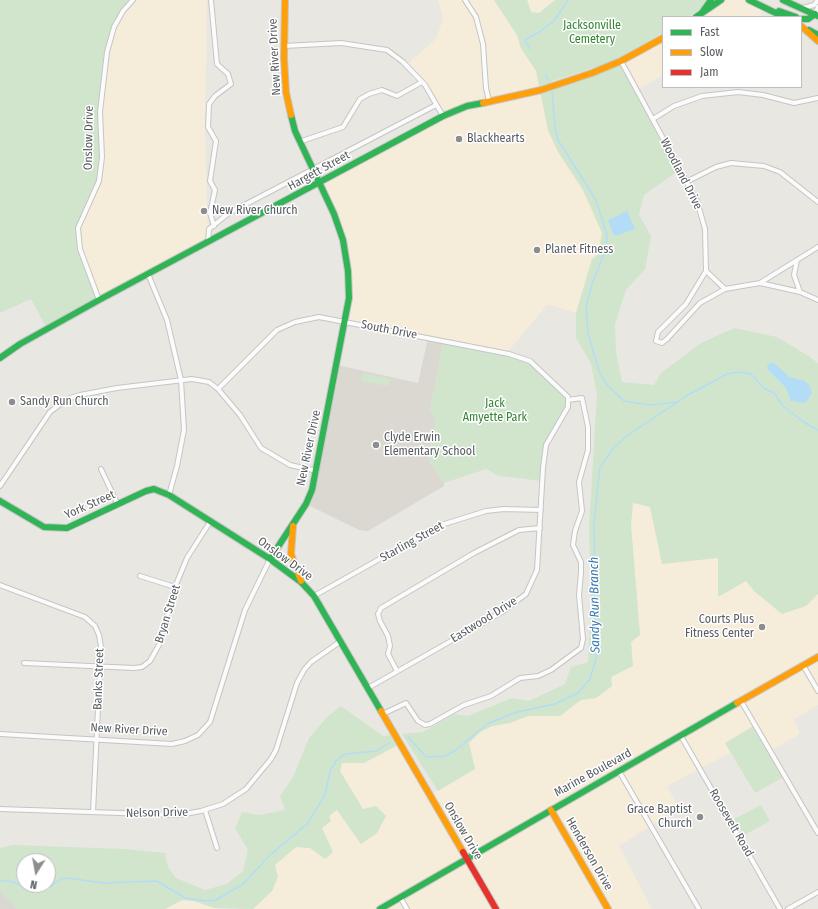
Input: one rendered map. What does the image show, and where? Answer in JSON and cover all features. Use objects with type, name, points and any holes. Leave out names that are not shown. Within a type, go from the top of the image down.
[{"type":"main road","name":"New River Drive","points":[[270,559],[306,504],[317,471],[346,321],[349,298],[345,248],[334,215],[299,142],[286,92],[284,0]]},
{"type":"main road","points":[[699,16],[711,0]]},
{"type":"main road","points":[[699,16],[721,0]]},
{"type":"main road","points":[[749,0],[782,16]]},
{"type":"main road","points":[[782,0],[804,8],[817,15]]},
{"type":"main road","points":[[763,6],[793,16]]},
{"type":"main road","points":[[802,19],[808,19],[817,15]]},
{"type":"main road","points":[[802,27],[818,35]]},
{"type":"main road","points":[[802,27],[818,41]]},
{"type":"main road","name":"Hargett Street","points":[[0,358],[20,344],[99,300],[320,184],[443,116],[467,106],[541,90],[592,73],[621,61],[662,39]]},
{"type":"main road","name":"York Street","points":[[0,501],[44,527],[67,528],[146,491],[154,489],[169,495]]},
{"type":"main road","name":"Onslow Drive","points":[[169,495],[270,559],[301,582],[314,596],[496,909]]},
{"type":"main road","points":[[294,522],[291,539],[291,554],[301,582]]},
{"type":"main road","name":"Marine Boulevard","points":[[380,909],[466,858],[818,657]]},
{"type":"main road","name":"Henderson Drive","points":[[551,810],[608,909]]},
{"type":"street","name":"Onslow Drive","points":[[99,300],[80,249],[78,228],[99,181],[102,157],[100,112],[107,52],[114,27],[123,11],[133,0]]},
{"type":"street","points":[[211,0],[217,64],[228,74],[231,84],[215,96],[209,104],[208,127],[216,141],[210,181],[214,190],[210,213],[214,226]]},
{"type":"street","points":[[465,0],[476,17],[483,44],[486,88],[490,101]]},
{"type":"street","points":[[804,8],[814,5],[818,0]]},
{"type":"street","points":[[817,15],[818,7]]},
{"type":"street","points":[[284,46],[341,43],[386,50],[403,62],[422,82],[443,116]]},
{"type":"street","name":"Woodland Drive","points":[[621,61],[697,201],[705,229],[706,271]]},
{"type":"street","points":[[299,142],[343,127],[360,99],[369,94],[382,90],[397,96],[422,82]]},
{"type":"street","points":[[652,119],[674,106],[702,96],[738,92],[763,95],[794,103],[818,98]]},
{"type":"street","points":[[208,243],[209,229],[229,213],[436,105]]},
{"type":"street","points":[[686,182],[716,167],[731,164],[764,166],[780,172],[818,202]]},
{"type":"street","points":[[725,289],[706,271],[686,304],[658,332],[656,341],[662,343],[667,339],[700,303],[725,289],[760,283],[818,247]]},
{"type":"street","points":[[797,260],[794,275],[800,292]]},
{"type":"street","points":[[148,274],[167,320],[181,380],[184,430],[177,466],[169,495]]},
{"type":"street","points":[[760,283],[800,292],[818,300]]},
{"type":"street","name":"South Drive","points":[[218,389],[277,330],[295,322],[319,317],[346,321],[509,354],[530,360],[568,399]]},
{"type":"street","points":[[0,486],[50,412],[67,399],[117,388],[181,380],[199,380],[209,382],[218,389],[240,415],[261,448],[290,465],[317,471]]},
{"type":"street","points":[[383,714],[406,703],[418,721],[425,725],[430,724],[464,705],[490,696],[520,678],[538,676],[551,670],[581,648],[583,639],[579,595],[581,567],[573,545],[575,531],[582,511],[580,482],[588,450],[588,428],[582,398],[568,399]]},
{"type":"street","name":"Eastwood Drive","points":[[368,688],[502,612],[526,594],[537,570],[546,445],[568,407],[568,399]]},
{"type":"street","points":[[101,469],[118,505]]},
{"type":"street","name":"Starling Street","points":[[314,596],[438,526],[486,511],[504,509],[541,510]]},
{"type":"street","name":"Bryan Street","points":[[24,663],[100,668],[134,668],[142,667],[150,661],[160,643],[175,587],[187,558],[210,522]]},
{"type":"street","points":[[397,671],[388,654],[390,646],[388,636],[378,614],[381,608],[474,553],[519,530],[540,528]]},
{"type":"street","name":"New River Drive","points":[[0,734],[172,744],[185,741],[198,735],[210,722],[245,610],[270,559]]},
{"type":"street","points":[[140,576],[175,587]]},
{"type":"street","name":"Banks Street","points":[[0,585],[85,617],[95,626],[100,635],[102,647],[93,812]]},
{"type":"street","name":"Nelson Drive","points":[[0,809],[22,808],[178,815],[206,810],[223,804],[246,789],[260,774],[276,750],[297,684],[304,670],[311,662],[341,641]]},
{"type":"street","points":[[804,666],[818,691]]},
{"type":"street","points":[[741,701],[818,833]]},
{"type":"street","name":"Roosevelt Road","points":[[681,736],[780,909]]},
{"type":"street","points":[[619,771],[699,909]]},
{"type":"street","points":[[206,810],[217,848]]},
{"type":"street","points":[[788,909],[818,892]]},
{"type":"street","points":[[400,897],[407,909]]},
{"type":"shaded area","points":[[133,0],[207,0],[205,133],[208,243],[99,300],[80,249],[78,228],[100,112],[102,82],[114,27]]},
{"type":"shaded area","points":[[438,0],[494,0],[517,35],[521,48],[536,71],[548,130],[558,152],[583,190],[602,233],[598,254],[592,260],[576,313],[547,305],[506,354],[345,321],[349,298],[345,248],[320,184],[442,116],[425,85],[406,65],[436,39],[443,19]]},
{"type":"shaded area","points":[[527,0],[555,0],[539,13],[531,12]]},
{"type":"shaded area","points":[[721,0],[749,0],[763,6],[760,16],[698,16]]},
{"type":"shaded area","points":[[662,39],[662,76],[637,90],[621,61]]},
{"type":"shaded area","name":"Clyde Erwin Elementary School","points":[[428,338],[444,341],[430,410],[436,421],[428,458],[444,483],[444,486],[368,531],[359,530],[306,504],[337,365],[418,383]]},
{"type":"shaded area","points":[[640,488],[818,566],[818,705],[794,719],[800,734],[770,751],[725,743],[730,753],[667,786],[679,808],[619,846],[652,909],[253,909],[272,891],[274,866],[296,847],[310,848],[325,859],[322,828],[331,821],[329,816],[337,810],[361,844],[363,809],[340,771],[342,763],[364,763],[400,744],[430,795],[475,769],[469,743],[480,732],[492,726],[510,723],[528,716],[560,716],[581,700],[596,698],[612,686],[611,677],[633,666],[631,642],[640,635],[631,525],[633,503]]},
{"type":"shaded area","points":[[0,890],[18,909],[0,909]]},
{"type":"shaded area","points":[[182,900],[194,901],[214,908],[224,909],[165,909]]},
{"type":"green space","points":[[0,0],[133,0],[114,27],[107,52],[100,112],[102,157],[99,181],[78,228],[78,239],[99,300],[47,329],[31,299],[0,313]]},
{"type":"green space","name":"Jacksonville Cemetery","points":[[494,0],[527,0],[531,12],[539,13],[555,0],[709,0],[706,5],[690,16],[662,16],[662,34],[626,54],[605,64],[552,81],[553,86],[621,61],[679,170],[644,195],[639,215],[651,236],[645,269],[626,290],[615,324],[616,352],[622,382],[654,385],[661,373],[701,343],[734,328],[777,337],[818,363],[818,594],[806,606],[782,614],[754,591],[746,581],[718,597],[718,558],[662,564],[650,507],[633,503],[631,525],[640,635],[631,642],[633,666],[611,677],[612,686],[596,698],[581,700],[560,716],[528,716],[510,723],[492,726],[480,732],[469,743],[475,769],[438,791],[402,734],[423,732],[455,714],[468,716],[512,698],[529,701],[565,684],[571,667],[588,662],[591,605],[589,525],[597,394],[591,364],[576,338],[576,313],[592,259],[598,254],[602,233],[583,190],[558,152],[548,130],[536,71],[521,48],[517,35]]},
{"type":"green space","name":"Jack Amyette Park","points":[[444,341],[530,361],[568,397],[568,407],[546,445],[542,481],[499,476],[486,469],[444,483],[428,458],[436,422],[430,410]]},
{"type":"green space","points":[[363,373],[390,379],[388,386],[361,381]]},
{"type":"green space","points":[[341,706],[383,736],[395,735],[400,744],[364,763],[342,763],[340,771],[363,809],[376,806],[386,816],[377,833],[361,844],[337,810],[329,816],[331,821],[322,828],[333,852],[325,859],[310,848],[296,847],[275,865],[278,877],[272,891],[253,909],[214,908],[194,901],[182,900],[165,909],[18,909],[0,890],[0,848],[13,845],[125,849],[165,853],[168,867],[176,878],[205,890],[227,884],[243,871],[248,850],[235,828],[242,812],[260,815],[285,810],[280,796],[293,777],[309,738],[327,717]]},
{"type":"green space","points":[[755,725],[785,776],[755,793],[725,743]]},
{"type":"green space","points":[[761,805],[770,821],[739,838],[730,821]]},
{"type":"water","points":[[627,211],[635,229],[616,236],[613,234],[608,220]]},
{"type":"water","points":[[773,362],[789,377],[805,381],[809,385],[812,393],[805,403],[791,401],[786,388],[768,370],[767,365]]},
{"type":"waterway","points":[[530,49],[525,40],[538,33],[554,21],[568,0]]},
{"type":"waterway","points":[[545,74],[549,81]]},
{"type":"waterway","points":[[552,92],[555,127],[558,140],[596,200],[607,235],[606,249],[592,284],[586,306],[588,334],[600,374],[607,385],[624,401],[649,405],[678,402]]},
{"type":"waterway","name":"Sandy Run Branch","points":[[408,737],[426,757],[445,756],[456,750],[487,724],[517,712],[555,704],[578,693],[590,679],[596,659],[594,523],[600,467],[615,446],[631,433],[688,395],[727,374],[739,372],[751,374],[765,389],[774,393],[783,406],[805,423],[818,430]]},
{"type":"waterway","name":"Sandy Run Branch","points":[[0,880],[13,882],[29,889],[38,890],[50,887],[61,879],[68,878],[102,883],[157,881],[185,898],[207,901],[216,900],[243,884],[270,855],[307,824],[325,795],[330,771],[336,761],[345,754],[377,751],[389,743]]},
{"type":"traffic: fast","points":[[701,14],[711,0]]},
{"type":"traffic: fast","points":[[697,16],[721,0]]},
{"type":"traffic: fast","points":[[749,0],[782,16]]},
{"type":"traffic: fast","points":[[783,0],[818,16]]},
{"type":"traffic: fast","points":[[779,11],[793,16]]},
{"type":"traffic: fast","points":[[802,19],[808,19],[815,14]]},
{"type":"traffic: fast","points":[[809,30],[818,35]]},
{"type":"traffic: fast","points":[[0,358],[20,344],[99,300],[443,116],[467,106],[483,103]]},
{"type":"traffic: fast","points":[[270,559],[306,504],[312,490],[349,298],[348,271],[343,240],[334,214],[295,131],[291,115]]},
{"type":"traffic: fast","points":[[0,501],[44,527],[67,528],[146,491],[154,489],[169,495],[270,559],[301,582],[314,596],[381,711]]},
{"type":"traffic: fast","points":[[380,909],[737,703]]},
{"type":"traffic: slow","points":[[285,0],[284,58],[286,92],[291,115]]},
{"type":"traffic: slow","points":[[802,27],[818,41]]},
{"type":"traffic: slow","points":[[483,103],[541,90],[592,73],[621,61],[662,39]]},
{"type":"traffic: slow","points":[[293,526],[291,554],[301,581]]},
{"type":"traffic: slow","points":[[737,703],[818,657]]},
{"type":"traffic: slow","points":[[381,711],[463,852]]},
{"type":"traffic: slow","points":[[551,810],[608,909]]},
{"type":"traffic: jam","points":[[463,852],[496,909]]},
{"type":"place","name":"Blackhearts","points":[[459,139]]},
{"type":"place","name":"New River Church","points":[[204,211]]},
{"type":"place","name":"Planet Fitness","points":[[537,250]]},
{"type":"place","name":"Sandy Run Church","points":[[12,402]]},
{"type":"place","name":"Clyde Erwin Elementary School","points":[[376,445]]},
{"type":"place","name":"Courts Plus Fitness Center","points":[[762,627]]},
{"type":"place","name":"Grace Baptist Church","points":[[700,817]]}]
